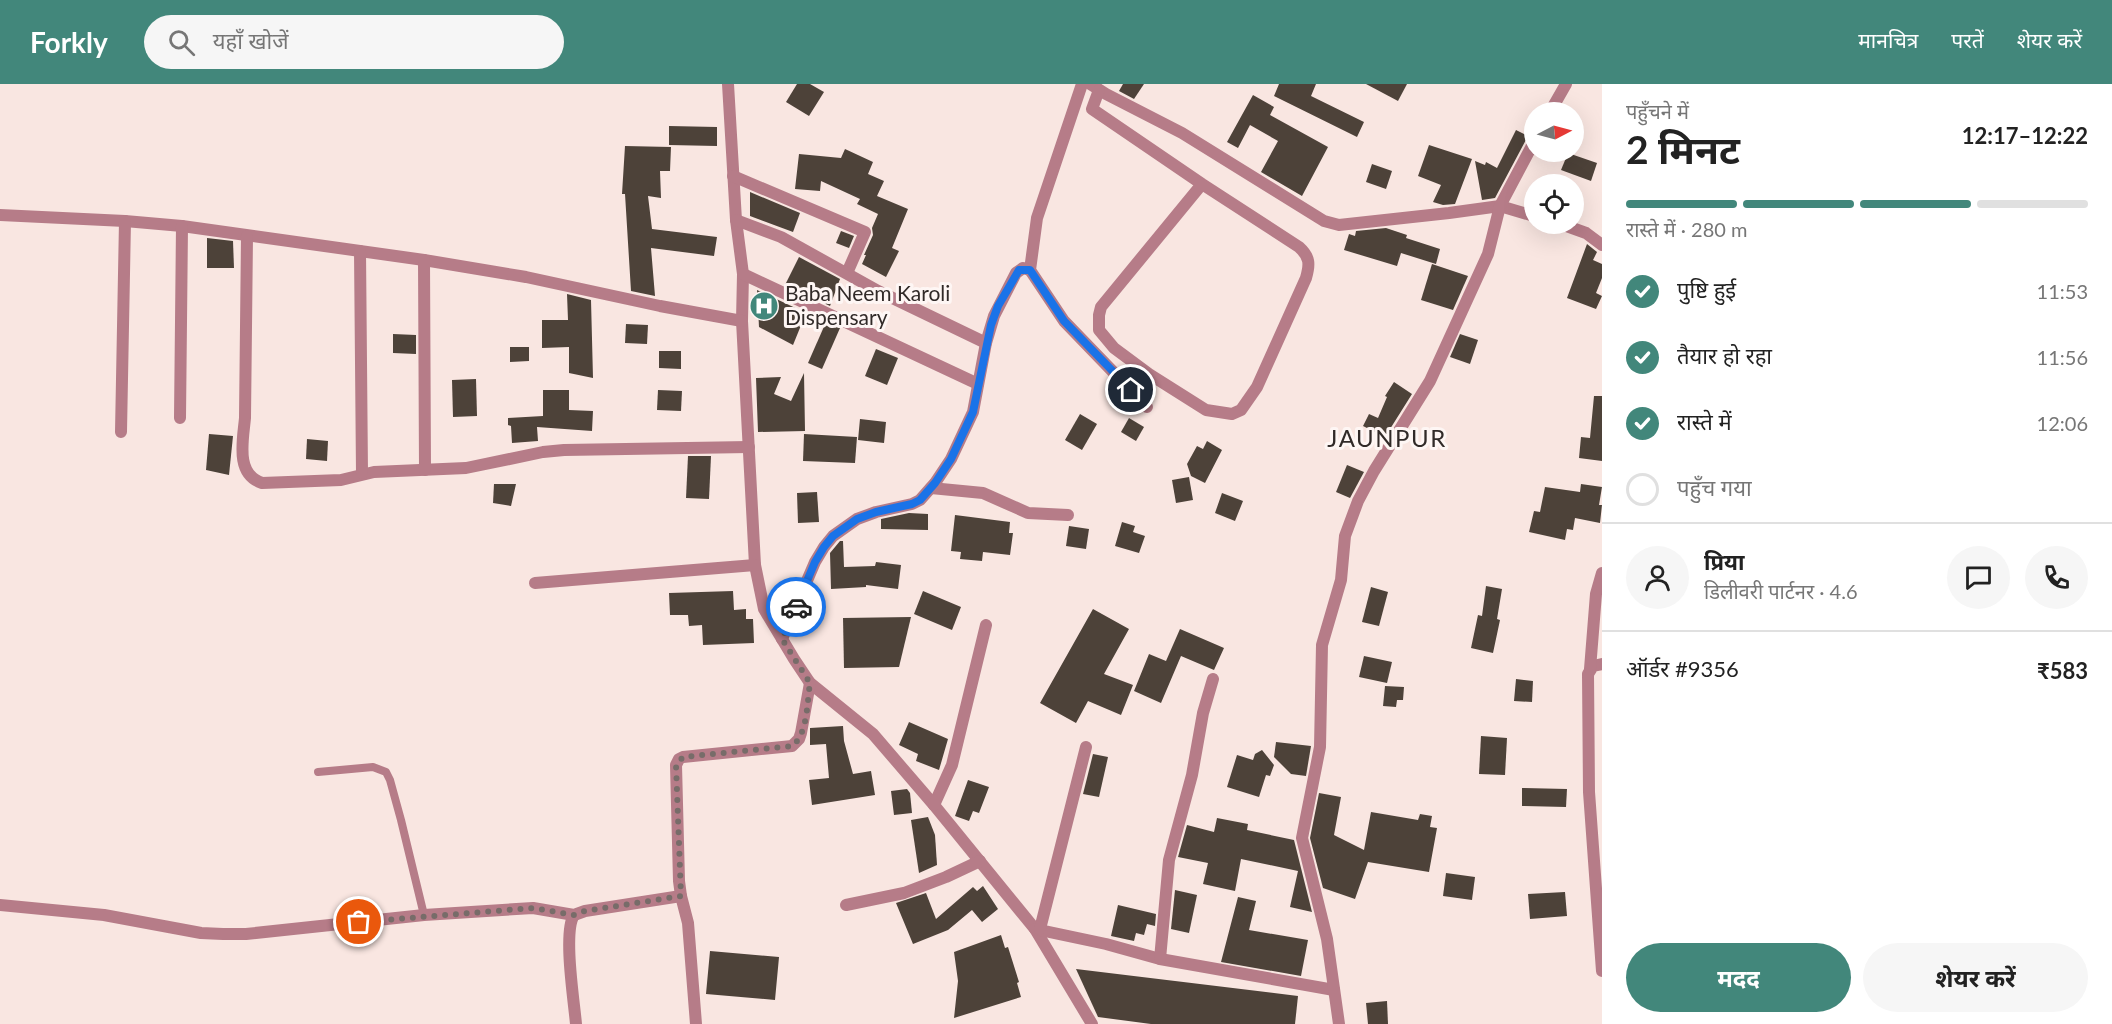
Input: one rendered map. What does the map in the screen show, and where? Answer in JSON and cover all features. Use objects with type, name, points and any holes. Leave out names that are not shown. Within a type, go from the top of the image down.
[{"type":"street","points":[[728,84],[736,220],[743,274],[742,321],[755,566],[764,609],[810,683],[873,734],[1037,929],[1092,1024]]},
{"type":"street","points":[[1030,270],[1037,218],[1082,84]]},
{"type":"street","points":[[1556,102],[1566,84]]},
{"type":"street","points":[[1202,184],[1101,307],[1098,325],[1101,335],[1114,348],[1149,374],[1206,410],[1232,414],[1241,410],[1257,387],[1306,278],[1308,258],[1299,247],[1092,109],[1094,87],[1182,133],[1324,221],[1339,225],[1500,206],[1524,213]]},
{"type":"street","points":[[1338,1024],[1322,916],[1302,838],[1320,747],[1322,645],[1338,594],[1344,541],[1349,524],[1380,459],[1430,381],[1488,254],[1500,206],[1524,161]]},
{"type":"street","points":[[733,176],[865,232],[846,273]]},
{"type":"street","points":[[0,215],[182,226],[424,260],[526,277],[742,321]]},
{"type":"street","points":[[736,220],[781,237],[878,291],[986,343]]},
{"type":"street","points":[[121,432],[125,221]]},
{"type":"street","points":[[180,418],[182,226]]},
{"type":"street","points":[[1584,232],[1602,245]]},
{"type":"street","points":[[247,236],[245,418],[242,445],[247,472],[252,479],[262,483],[341,480],[362,473],[478,467],[543,452],[564,450],[750,447]]},
{"type":"street","points":[[360,251],[362,473]]},
{"type":"street","points":[[424,260],[425,470]]},
{"type":"street","points":[[782,639],[815,562],[833,536],[866,515],[920,500],[951,459],[973,412],[986,343],[998,306],[1016,273],[1023,268],[1030,270],[1064,321],[1147,407]]},
{"type":"street","points":[[743,274],[978,384]]},
{"type":"street","points":[[931,488],[983,493],[1028,513],[1068,515]]},
{"type":"street","points":[[535,583],[755,566]]},
{"type":"street","points":[[1602,573],[1596,594],[1590,669],[1589,792],[1602,971]]},
{"type":"street","points":[[934,805],[952,765],[986,625]]},
{"type":"street","points":[[1590,669],[1597,664],[1602,664]]},
{"type":"street","points":[[1160,959],[1169,860],[1192,775],[1203,712],[1213,679]]},
{"type":"street","points":[[696,1024],[688,923],[681,896],[677,835],[677,761],[683,757],[792,746],[801,733],[810,683]]},
{"type":"street","points":[[1037,929],[1086,747]]},
{"type":"street","points":[[1589,792],[1602,794]]},
{"type":"street","points":[[846,905],[904,893],[980,861]]},
{"type":"street","points":[[0,905],[105,915],[201,933],[246,934],[424,915],[533,908],[574,915],[585,911],[681,896]]},
{"type":"street","points":[[574,915],[570,921],[569,943],[576,1024]]},
{"type":"street","points":[[1037,929],[1160,959],[1334,990]]},
{"type":"lane","points":[[318,772],[373,767],[386,772],[401,820],[424,915]]},
{"type":"building","points":[[797,84],[810,84],[824,92],[809,116],[786,102]]},
{"type":"building","points":[[1123,84],[1144,84],[1134,99],[1119,91]]},
{"type":"building","points":[[1279,84],[1316,84],[1311,96],[1364,122],[1357,137],[1274,96]]},
{"type":"building","points":[[1366,84],[1407,84],[1398,101]]},
{"type":"building","points":[[1253,95],[1274,107],[1270,115],[1328,147],[1302,196],[1261,172],[1278,141],[1250,125],[1238,148],[1227,142]]},
{"type":"building","points":[[669,126],[717,127],[717,146],[669,145]]},
{"type":"building","points":[[1516,130],[1524,134],[1524,144],[1495,198],[1482,200],[1475,161],[1485,165],[1486,162],[1497,168]]},
{"type":"building","points":[[1429,145],[1472,159],[1455,204],[1443,205],[1433,202],[1441,185],[1418,176]]},
{"type":"building","points":[[625,146],[671,147],[670,171],[660,171],[661,198],[648,196],[652,229],[717,237],[714,256],[651,248],[655,296],[631,291],[625,194],[622,194]]},
{"type":"building","points":[[845,149],[873,162],[868,174],[884,181],[877,196],[908,209],[892,248],[899,251],[886,277],[862,264],[878,214],[857,204],[860,199],[821,181],[820,191],[795,189],[799,154],[841,158]]},
{"type":"building","points":[[1584,159],[1597,163],[1591,181],[1584,178],[1584,174],[1572,174],[1561,170],[1564,162],[1584,162]]},
{"type":"building","points":[[1372,164],[1392,171],[1386,189],[1366,182]]},
{"type":"building","points":[[750,192],[800,213],[793,232],[750,216]]},
{"type":"building","points":[[1386,228],[1407,235],[1406,238],[1440,249],[1436,264],[1401,253],[1397,266],[1344,250],[1349,234],[1355,236],[1356,231]]},
{"type":"building","points":[[841,231],[854,236],[849,248],[836,243]]},
{"type":"building","points":[[207,238],[233,241],[234,268],[207,268]]},
{"type":"building","points":[[1587,244],[1597,252],[1593,260],[1602,264],[1602,278],[1596,293],[1602,296],[1596,309],[1567,298]]},
{"type":"building","points":[[799,257],[840,279],[830,306],[785,285]]},
{"type":"building","points":[[1432,264],[1468,276],[1453,310],[1421,300]]},
{"type":"building","points":[[757,290],[806,313],[793,345],[759,327]]},
{"type":"building","points":[[567,294],[591,300],[593,378],[569,373],[569,347],[542,348],[542,320],[568,320]]},
{"type":"building","points":[[826,322],[840,328],[822,369],[808,363]]},
{"type":"building","points":[[626,324],[648,325],[647,344],[625,343]]},
{"type":"building","points":[[393,334],[416,335],[416,354],[393,353]]},
{"type":"building","points":[[1460,334],[1478,340],[1470,364],[1450,357]]},
{"type":"building","points":[[510,347],[529,347],[529,361],[510,362]]},
{"type":"building","points":[[876,349],[898,358],[887,385],[865,376]]},
{"type":"building","points":[[659,351],[681,351],[681,369],[659,368]]},
{"type":"building","points":[[804,373],[805,431],[758,432],[756,378],[781,377],[774,394],[791,401]]},
{"type":"building","points":[[476,379],[477,416],[453,417],[452,380]]},
{"type":"building","points":[[1394,382],[1412,394],[1385,437],[1363,426],[1369,414],[1378,418],[1387,397],[1385,396]]},
{"type":"building","points":[[543,390],[569,390],[569,410],[593,411],[592,431],[537,427],[538,441],[512,443],[508,418],[543,416]]},
{"type":"building","points":[[658,390],[682,391],[681,411],[657,410]]},
{"type":"building","points":[[1594,396],[1602,396],[1602,461],[1579,458],[1581,437],[1590,438]]},
{"type":"building","points":[[1080,414],[1097,424],[1082,450],[1065,440]]},
{"type":"building","points":[[1129,418],[1144,427],[1136,441],[1121,432]]},
{"type":"building","points":[[860,419],[886,422],[884,443],[858,440]]},
{"type":"building","points":[[209,434],[233,436],[229,475],[206,470]]},
{"type":"building","points":[[804,434],[857,437],[855,463],[803,461]]},
{"type":"building","points":[[307,439],[328,441],[327,461],[306,459]]},
{"type":"building","points":[[1207,441],[1222,450],[1205,483],[1191,476],[1187,464],[1197,446],[1203,449]]},
{"type":"building","points":[[688,456],[711,456],[709,499],[686,498]]},
{"type":"building","points":[[1347,465],[1364,472],[1350,498],[1336,492]]},
{"type":"building","points":[[1189,477],[1193,500],[1176,503],[1172,480]]},
{"type":"building","points":[[494,484],[516,484],[511,506],[493,503]]},
{"type":"building","points":[[1581,484],[1602,487],[1599,505],[1602,505],[1600,523],[1575,518],[1573,530],[1567,529],[1565,540],[1529,532],[1534,511],[1540,512],[1545,487],[1580,492]]},
{"type":"building","points":[[817,492],[819,522],[798,523],[797,493]]},
{"type":"building","points":[[1222,493],[1243,501],[1235,521],[1215,513]]},
{"type":"building","points":[[909,513],[928,514],[928,530],[881,529],[881,519]]},
{"type":"building","points":[[955,515],[1010,522],[1009,533],[1013,533],[1010,555],[983,552],[982,561],[960,559],[961,552],[951,551]]},
{"type":"building","points":[[1122,522],[1135,526],[1133,532],[1145,536],[1139,553],[1115,546]]},
{"type":"building","points":[[1069,526],[1089,529],[1086,549],[1066,546]]},
{"type":"building","points":[[840,541],[843,541],[844,567],[875,566],[876,562],[901,565],[898,589],[866,585],[866,587],[831,589],[830,553]]},
{"type":"building","points":[[1486,586],[1502,589],[1497,619],[1500,620],[1493,653],[1471,648],[1478,615],[1482,616]]},
{"type":"building","points":[[1371,587],[1388,592],[1379,626],[1362,622]]},
{"type":"building","points":[[733,591],[734,610],[746,609],[746,619],[753,619],[754,643],[703,645],[702,625],[689,626],[688,615],[670,615],[669,593]]},
{"type":"building","points":[[923,591],[961,607],[952,630],[914,614]]},
{"type":"building","points":[[1093,609],[1129,629],[1104,674],[1133,685],[1121,715],[1088,701],[1076,723],[1040,703]]},
{"type":"building","points":[[911,617],[899,667],[844,668],[843,618]]},
{"type":"building","points":[[1180,629],[1224,648],[1214,670],[1181,656],[1161,703],[1134,691],[1149,654],[1166,661]]},
{"type":"building","points":[[1364,656],[1392,662],[1387,683],[1359,677]]},
{"type":"building","points":[[1516,679],[1533,681],[1532,702],[1514,701]]},
{"type":"building","points":[[1385,686],[1404,687],[1403,700],[1397,700],[1396,707],[1383,706]]},
{"type":"building","points":[[909,722],[948,739],[939,770],[916,761],[918,754],[899,745]]},
{"type":"building","points":[[843,726],[844,741],[853,774],[871,771],[875,795],[812,805],[809,780],[829,778],[826,744],[810,745],[810,728]]},
{"type":"building","points":[[1481,736],[1507,738],[1505,775],[1479,774]]},
{"type":"building","points":[[1276,742],[1311,746],[1306,776],[1291,774],[1274,757]]},
{"type":"building","points":[[1262,750],[1274,765],[1270,776],[1266,775],[1259,797],[1227,787],[1237,755],[1253,760],[1255,754]]},
{"type":"building","points":[[1093,754],[1108,757],[1099,797],[1083,794]]},
{"type":"building","points":[[968,780],[989,787],[979,813],[973,811],[969,821],[955,816]]},
{"type":"building","points":[[1522,788],[1567,789],[1566,807],[1522,806]]},
{"type":"building","points":[[907,789],[910,793],[912,813],[894,815],[891,791]]},
{"type":"building","points":[[1319,793],[1341,797],[1334,835],[1364,850],[1371,812],[1418,820],[1420,814],[1432,816],[1430,827],[1437,828],[1429,872],[1368,862],[1355,899],[1323,888],[1310,838]]},
{"type":"building","points":[[928,817],[935,835],[937,865],[919,873],[911,820]]},
{"type":"building","points":[[1217,818],[1248,824],[1247,830],[1294,840],[1312,912],[1290,907],[1298,871],[1241,859],[1235,891],[1203,884],[1208,863],[1178,857],[1187,825],[1214,832]]},
{"type":"building","points":[[1446,873],[1475,877],[1472,900],[1443,896]]},
{"type":"building","points":[[983,886],[998,909],[982,922],[972,910],[948,930],[913,944],[896,903],[926,893],[936,919],[973,887],[977,891]]},
{"type":"building","points":[[1175,890],[1197,895],[1189,933],[1171,929]]},
{"type":"building","points":[[1565,892],[1567,916],[1530,919],[1528,894]]},
{"type":"building","points":[[1238,897],[1256,901],[1249,930],[1308,940],[1301,976],[1221,962]]},
{"type":"building","points":[[1118,905],[1156,914],[1155,926],[1147,924],[1144,935],[1136,933],[1134,941],[1111,936]]},
{"type":"building","points":[[1001,935],[1005,948],[1008,947],[1019,982],[1017,983],[1021,997],[954,1018],[958,981],[954,952]]},
{"type":"building","points":[[710,951],[779,957],[775,1000],[706,994]]},
{"type":"building","points":[[1076,969],[1298,996],[1295,1024],[1151,1024],[1098,1017]]},
{"type":"building","points":[[1387,1001],[1388,1024],[1368,1024],[1366,1003]]},
{"type":"way so far","points":[[359,922],[533,908],[556,910],[574,915],[585,911],[681,896],[677,761],[683,757],[792,746],[796,743],[806,715],[810,683],[782,639],[796,607]]},
{"type":"place","name":"Baba Neem Karoli Dispensary","points":[[764,306]]},
{"type":"district","name":"JAUNPUR","points":[[1387,439]]},
{"type":"route","points":[[796,607],[815,562],[833,536],[857,519],[920,500],[951,459],[973,412],[991,325],[998,306],[1019,270],[1023,268],[1030,270],[1064,321],[1131,390]]}]
